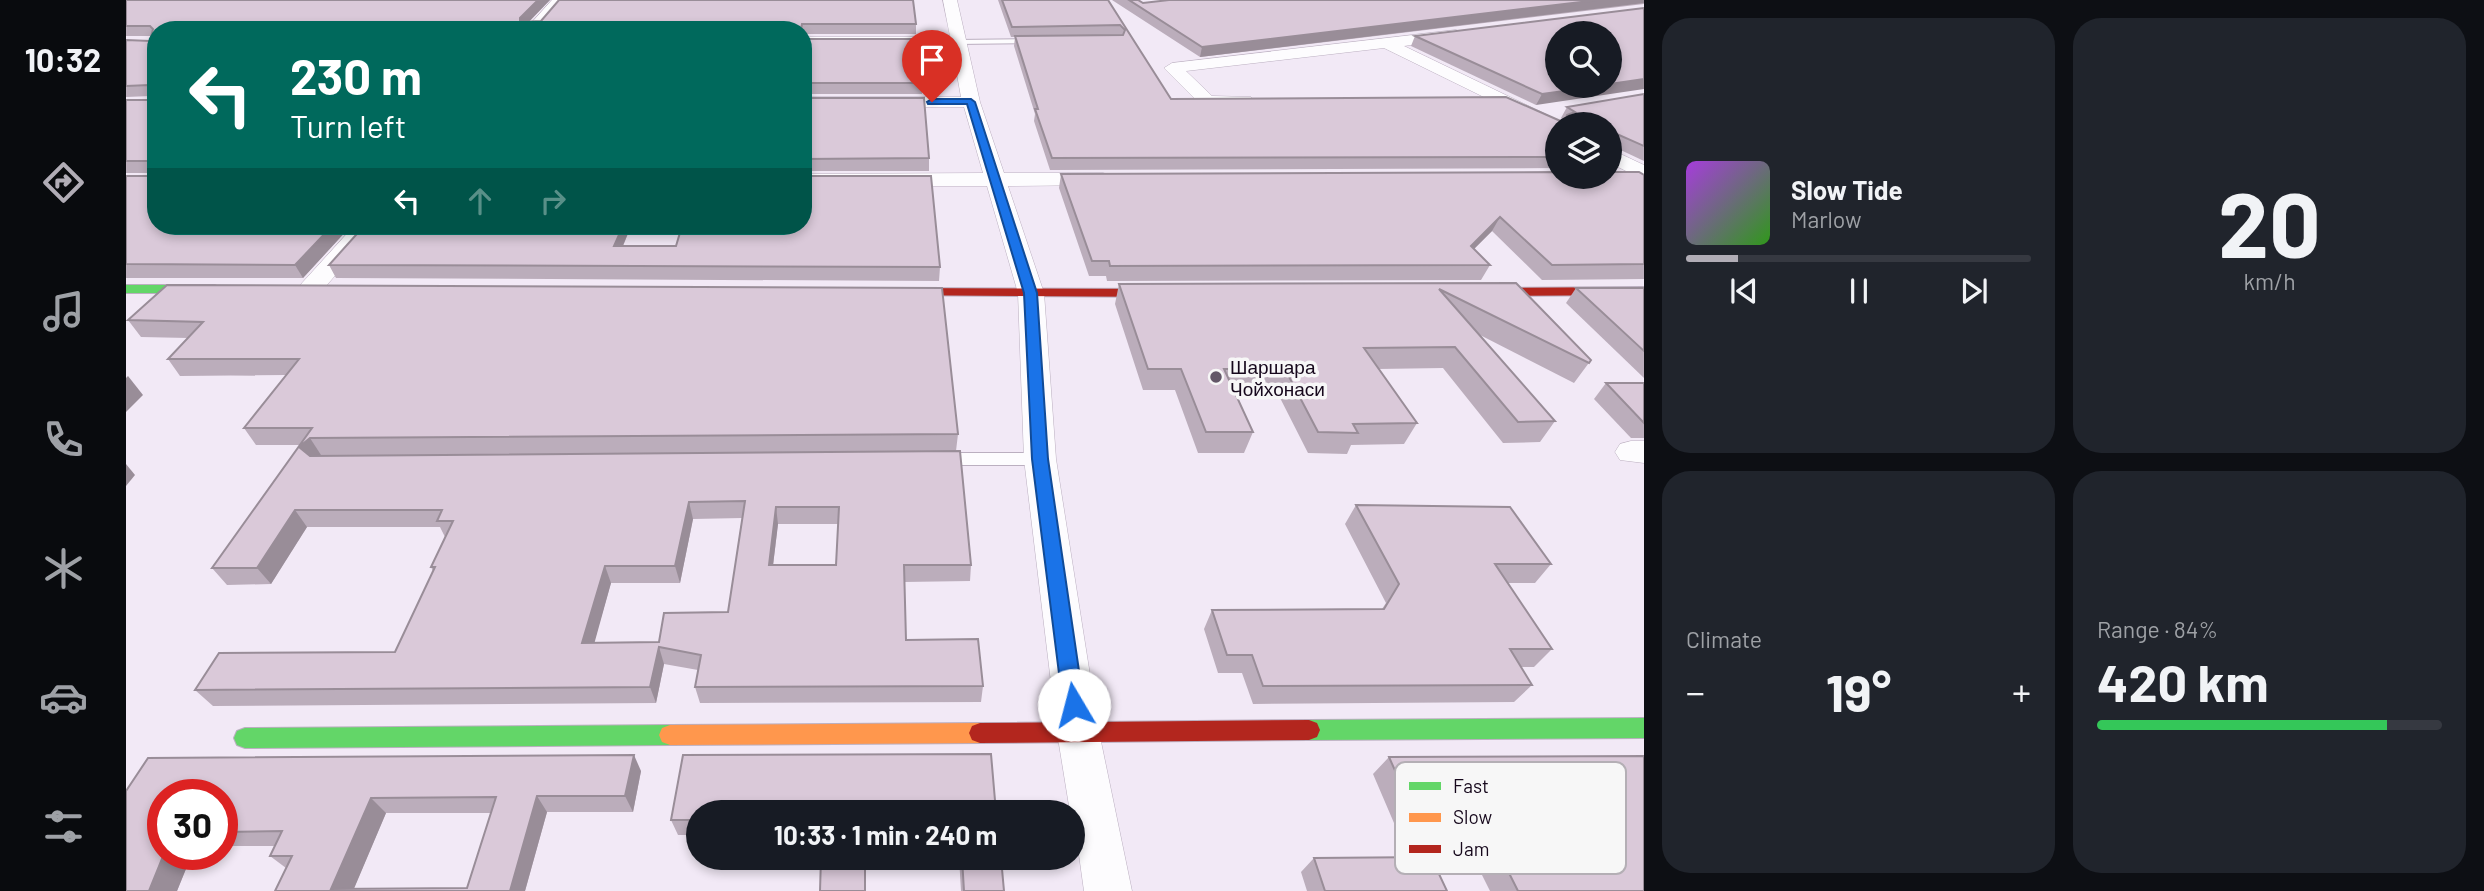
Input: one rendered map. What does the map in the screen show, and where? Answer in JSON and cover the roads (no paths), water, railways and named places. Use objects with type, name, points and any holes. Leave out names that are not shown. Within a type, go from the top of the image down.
[{"type":"street","points":[[541,21],[559,0]]},
{"type":"street","points":[[950,0],[971,102],[1031,293],[1040,459],[1078,732],[1108,891]]},
{"type":"street","points":[[1261,101],[1207,101],[1172,68],[1466,33]]},
{"type":"street","points":[[812,42],[957,42]]},
{"type":"street","points":[[1388,44],[1535,114],[1545,116]]},
{"type":"street","points":[[1466,100],[1507,100]]},
{"type":"street","points":[[812,102],[971,102]]},
{"type":"street","points":[[1622,162],[1644,176]]},
{"type":"street","points":[[1622,177],[1644,176]]},
{"type":"street","points":[[812,180],[1120,179]]},
{"type":"street","points":[[304,288],[357,235]]},
{"type":"street","points":[[304,288],[338,288]]},
{"type":"street","points":[[126,289],[232,289]]},
{"type":"street","points":[[1449,292],[1644,291]]},
{"type":"street","points":[[878,292],[1184,293]]},
{"type":"street","points":[[245,738],[1644,728]]},
{"type":"lane","points":[[957,42],[1051,41]]},
{"type":"lane","points":[[930,460],[1040,459]]},
{"type":"place","name":"Шаршара Чойхонаси","points":[[1216,377]]}]
